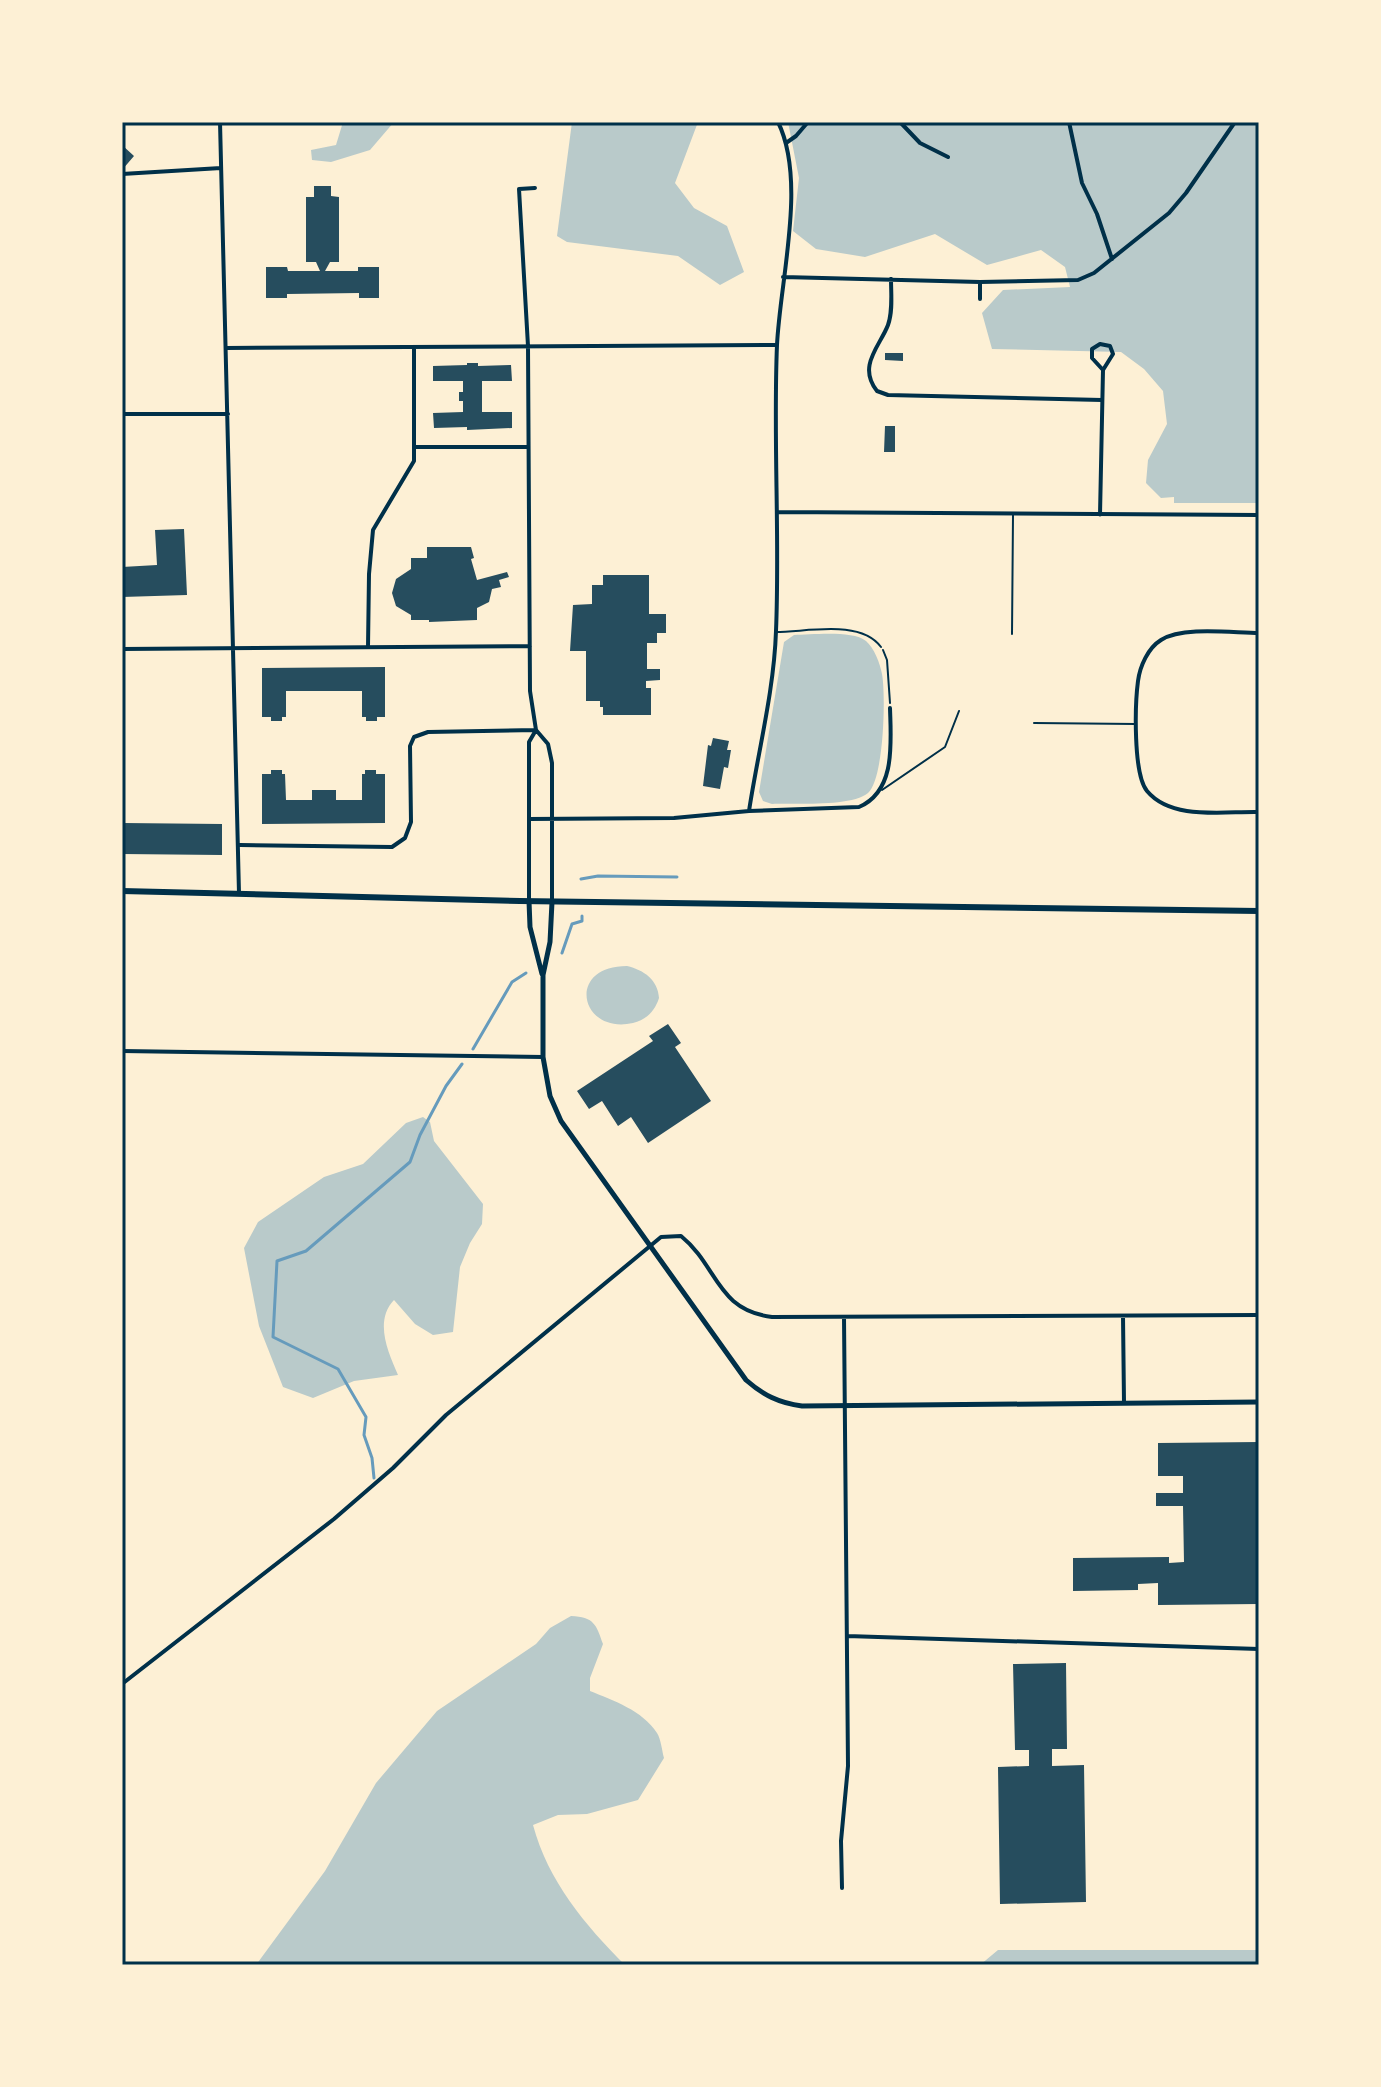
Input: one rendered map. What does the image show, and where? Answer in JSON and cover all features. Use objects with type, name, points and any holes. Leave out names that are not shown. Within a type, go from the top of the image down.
[{"type":"main road","points":[[122,891],[552,902],[1259,911]]},
{"type":"street","points":[[220,122],[239,893]]},
{"type":"street","points":[[749,811],[776,632],[777,345],[791,196],[786,143],[778,122]]},
{"type":"street","points":[[786,143],[808,122]]},
{"type":"street","points":[[900,122],[920,143],[948,157]]},
{"type":"street","points":[[1069,122],[1082,183],[1097,214],[1112,259]]},
{"type":"street","points":[[783,277],[980,282],[1078,280],[1094,273],[1169,213],[1235,122]]},
{"type":"street","points":[[122,174],[221,168]]},
{"type":"street","points":[[535,188],[519,189],[528,346],[530,691],[536,730],[548,744],[552,763],[552,902],[550,942],[543,975],[543,1057],[550,1096],[561,1121],[746,1380],[756,1389],[790,1404],[1259,1402]]},
{"type":"street","points":[[891,279],[888,325],[871,356],[871,381],[877,391],[888,395],[1102,400]]},
{"type":"street","points":[[980,282],[980,299]]},
{"type":"street","points":[[1100,515],[1103,370],[1112,358],[1113,349],[1100,344],[1092,349],[1092,358],[1103,370]]},
{"type":"street","points":[[226,348],[777,345]]},
{"type":"street","points":[[368,647],[373,530],[412,467],[415,447],[414,347]]},
{"type":"street","points":[[122,414],[228,414]]},
{"type":"street","points":[[415,447],[528,447]]},
{"type":"street","points":[[777,512],[1259,515]]},
{"type":"street","points":[[1259,633],[1187,632],[1162,639],[1147,654],[1138,680],[1137,724],[1138,769],[1146,791],[1175,809],[1259,812]]},
{"type":"street","points":[[122,649],[530,646]]},
{"type":"street","points":[[529,819],[674,818],[749,811],[851,808],[867,803],[881,790],[886,780],[890,708]]},
{"type":"street","points":[[239,845],[392,847],[405,838],[411,822],[410,746],[414,737],[428,732],[536,730]]},
{"type":"street","points":[[536,730],[529,742],[529,901],[530,927],[543,975]]},
{"type":"street","points":[[122,1051],[543,1057]]},
{"type":"street","points":[[122,1684],[334,1519],[393,1468],[446,1415],[661,1237],[681,1236],[724,1294],[736,1305],[758,1316],[1259,1315]]},
{"type":"street","points":[[1123,1316],[1124,1403]]},
{"type":"street","points":[[842,1888],[841,1841],[848,1766],[844,1317]]},
{"type":"street","points":[[847,1636],[1259,1649]]},
{"type":"lane","points":[[1012,634],[1013,514]]},
{"type":"lane","points":[[776,632],[852,631],[869,635],[881,647]]},
{"type":"lane","points":[[881,790],[945,747],[959,711]]},
{"type":"lane","points":[[1034,723],[1137,724]]},
{"type":"path","points":[[881,647],[887,660],[890,708]]},
{"type":"shaded area","points":[[343,122],[394,122],[370,150],[331,162],[312,160],[311,150],[336,145]]},
{"type":"shaded area","points":[[572,122],[698,122],[675,183],[694,208],[727,226],[744,272],[720,285],[678,256],[567,242],[557,236]]},
{"type":"shaded area","points":[[788,122],[1259,122],[1259,503],[1174,503],[1174,497],[1161,498],[1146,483],[1148,460],[1167,424],[1163,391],[1144,369],[1121,352],[992,349],[982,313],[1003,290],[1070,287],[1065,267],[1041,250],[987,265],[935,234],[865,257],[816,249],[793,231],[799,178]]},
{"type":"shaded area","points":[[794,635],[851,635],[866,641],[878,661],[884,699],[881,755],[873,785],[868,793],[860,797],[837,802],[772,804],[763,801],[759,792],[784,642]]},
{"type":"shaded area","points":[[627,966],[649,977],[656,986],[659,998],[652,1011],[642,1020],[615,1024],[601,1019],[591,1010],[587,999],[588,987],[594,977],[607,969]]},
{"type":"shaded area","points":[[423,1117],[430,1122],[434,1141],[483,1204],[482,1224],[460,1267],[453,1332],[433,1335],[415,1324],[394,1300],[388,1308],[384,1327],[387,1347],[398,1375],[354,1381],[313,1398],[283,1387],[259,1326],[244,1248],[258,1222],[324,1177],[363,1164],[406,1123]]},
{"type":"shaded area","points":[[571,1616],[593,1623],[603,1644],[590,1678],[590,1691],[644,1718],[658,1736],[664,1758],[638,1800],[587,1814],[558,1815],[533,1825],[558,1883],[596,1934],[625,1965],[256,1965],[325,1871],[376,1783],[437,1711],[536,1644],[550,1628]]},
{"type":"shaded area","points":[[998,1950],[1259,1950],[1259,1965],[980,1965]]},
{"type":"building","points":[[122,145],[134,156],[122,170]]},
{"type":"building","points":[[314,186],[331,186],[331,196],[339,197],[339,262],[330,262],[325,271],[358,271],[358,267],[379,267],[379,298],[359,298],[359,293],[287,294],[287,298],[266,298],[266,267],[320,271],[316,262],[306,262],[306,197],[314,197]]},
{"type":"building","points":[[885,353],[903,353],[903,361],[885,360]]},
{"type":"building","points":[[478,363],[478,366],[511,365],[512,381],[482,381],[482,412],[512,412],[512,428],[434,428],[433,413],[463,412],[459,392],[463,392],[463,381],[433,381],[433,366]]},
{"type":"building","points":[[885,426],[895,426],[895,452],[884,452]]},
{"type":"building","points":[[184,529],[187,595],[122,597],[122,567],[157,565],[155,530]]},
{"type":"building","points":[[427,547],[471,547],[477,580],[507,572],[509,577],[499,580],[501,587],[492,589],[489,602],[477,608],[477,620],[411,620],[411,615],[396,606],[392,593],[396,579],[411,569],[411,558],[427,558]]},
{"type":"building","points":[[603,575],[649,575],[649,614],[666,614],[666,633],[657,633],[657,643],[647,643],[647,669],[660,669],[660,680],[646,681],[646,688],[651,688],[651,715],[603,715],[600,701],[586,701],[586,651],[570,651],[573,605],[592,604],[592,585],[603,585]]},
{"type":"building","points":[[385,667],[385,717],[377,717],[377,721],[366,721],[366,717],[362,717],[362,691],[286,691],[286,717],[282,717],[282,721],[271,721],[271,717],[262,717],[262,668]]},
{"type":"building","points":[[713,738],[729,741],[727,750],[731,750],[720,789],[703,786],[708,745],[711,746]]},
{"type":"building","points":[[271,770],[282,770],[285,774],[286,800],[312,800],[312,790],[336,790],[336,800],[362,800],[362,774],[365,770],[385,774],[385,823],[262,824],[262,774],[271,774]]},
{"type":"building","points":[[123,823],[222,824],[222,855],[122,854]]},
{"type":"building","points":[[668,1024],[681,1043],[675,1047],[711,1101],[648,1143],[631,1117],[618,1126],[602,1101],[589,1109],[577,1091],[653,1041],[649,1036]]},
{"type":"building","points":[[1259,1442],[1259,1604],[1158,1605],[1158,1583],[1138,1584],[1138,1590],[1073,1591],[1073,1558],[1169,1557],[1169,1563],[1184,1562],[1183,1506],[1156,1506],[1156,1493],[1183,1493],[1183,1476],[1158,1476],[1158,1443]]},
{"type":"building","points":[[1066,1663],[1067,1749],[1052,1749],[1052,1766],[1084,1765],[1086,1902],[1000,1904],[998,1767],[1029,1766],[1029,1750],[1015,1750],[1013,1664]]},
{"type":"waterway","points":[[581,879],[598,876],[677,877]]},
{"type":"waterway","points":[[562,953],[572,924],[582,921],[582,916]]},
{"type":"waterway","points":[[473,1049],[512,982],[526,973]]},
{"type":"waterway","points":[[374,1478],[372,1458],[364,1435],[366,1417],[338,1369],[273,1337],[277,1261],[306,1251],[410,1162],[420,1135],[446,1086],[462,1064]]}]
